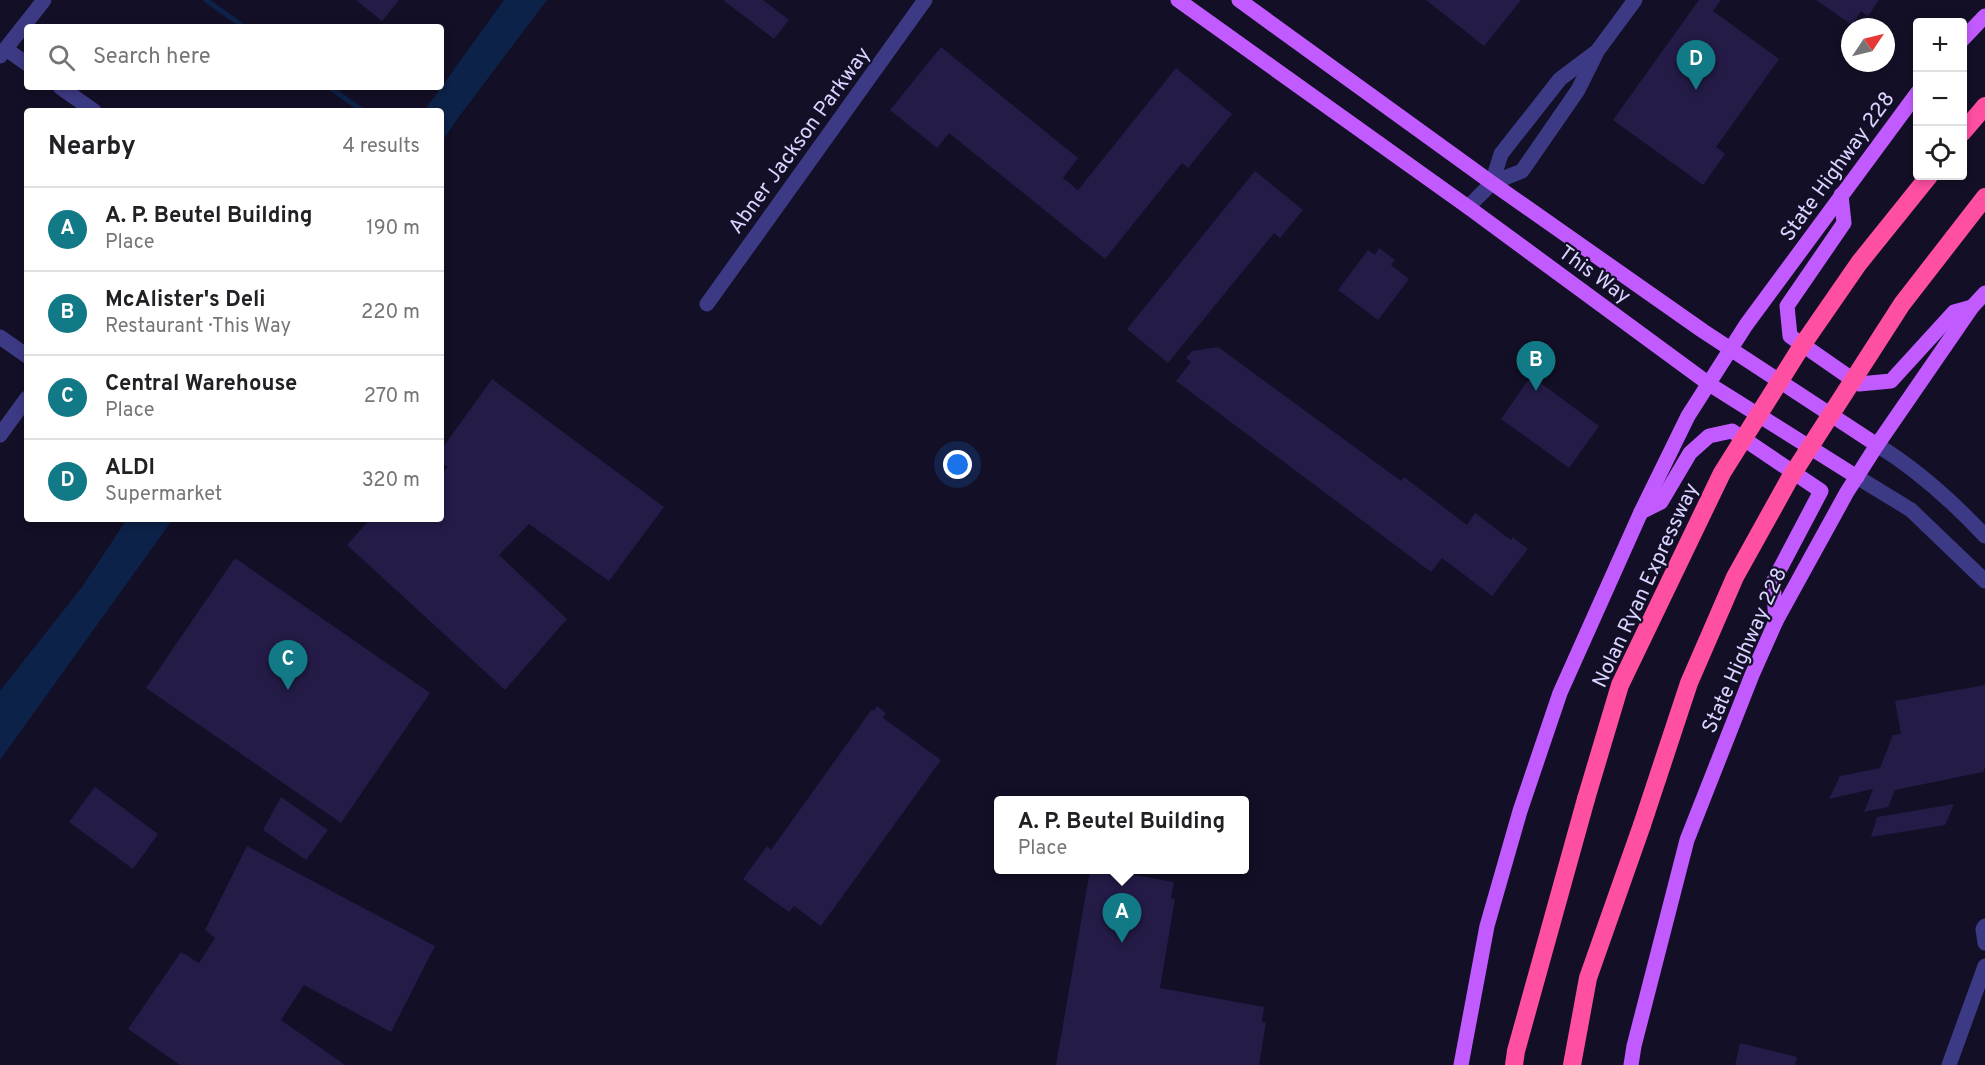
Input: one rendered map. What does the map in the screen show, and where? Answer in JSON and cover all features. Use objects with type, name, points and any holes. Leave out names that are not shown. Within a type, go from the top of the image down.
[{"type":"highway","points":[[1967,127],[1985,106]]},
{"type":"highway","name":"Nolan Ryan Expressway","points":[[1514,1060],[1620,685],[1722,473],[1803,344],[1859,263],[1926,180]]},
{"type":"highway","points":[[1572,1065],[1588,978],[1689,683],[1735,577],[1790,478],[1902,304],[1985,197]]},
{"type":"main road","name":"This Way","points":[[1239,0],[1492,183],[1730,349],[1877,445]]},
{"type":"main road","name":"This Way","points":[[1184,1],[1709,384],[1857,477]]},
{"type":"main road","points":[[1967,35],[1985,16]]},
{"type":"main road","name":"State Highway 228","points":[[1461,1065],[1487,926],[1520,811],[1560,693],[1641,512],[1688,417],[1730,349],[1913,97]]},
{"type":"main road","points":[[1840,195],[1844,223],[1786,306],[1790,336],[1859,384],[1891,381],[1954,312],[1972,307]]},
{"type":"main road","name":"State Highway 228","points":[[1631,1065],[1687,840],[1752,675],[1776,621],[1819,540],[1877,445],[1972,307],[1985,293]]},
{"type":"main road","points":[[1641,512],[1661,502],[1690,453],[1708,436],[1732,431],[1821,491],[1773,582],[1776,621]]},
{"type":"street","points":[[25,24],[44,0]]},
{"type":"street","name":"Abner Jackson Parkway","points":[[707,304],[925,0]]},
{"type":"street","points":[[1468,207],[1492,183],[1522,171],[1578,90],[1598,50],[1635,0]]},
{"type":"street","points":[[24,26],[3,53],[24,63]]},
{"type":"street","points":[[1492,183],[1501,154],[1560,79],[1598,50]]},
{"type":"street","points":[[64,90],[90,108]]},
{"type":"street","points":[[0,337],[24,354]]},
{"type":"street","points":[[0,435],[24,402]]},
{"type":"street","name":"This Way","points":[[1877,445],[1908,464],[1944,495],[1985,536]]},
{"type":"street","name":"This Way","points":[[1857,477],[1911,510],[1985,581]]},
{"type":"street","points":[[1985,926],[1983,929],[1985,943]]},
{"type":"street","points":[[1949,1065],[1985,966]]},
{"type":"water","points":[[504,0],[547,0],[444,139],[444,108],[426,108],[439,90],[444,90],[444,83]]},
{"type":"water","points":[[125,522],[171,522],[0,760],[0,691],[82,587]]},
{"type":"building","points":[[356,0],[399,0],[382,21]]},
{"type":"building","points":[[723,0],[763,0],[789,20],[774,39]]},
{"type":"building","points":[[1426,0],[1521,0],[1484,46]]},
{"type":"building","points":[[1699,0],[1721,0],[1713,11],[1779,59],[1716,147],[1725,154],[1703,185],[1613,120]]},
{"type":"building","points":[[1816,0],[1879,0],[1868,16],[1861,11],[1856,18],[1842,18]]},
{"type":"building","points":[[941,47],[1078,158],[1063,178],[1078,190],[1176,68],[1232,114],[1188,168],[1182,163],[1105,259],[949,133],[937,148],[890,110]]},
{"type":"building","points":[[1255,171],[1303,210],[1280,238],[1274,233],[1168,363],[1127,329]]},
{"type":"building","points":[[1379,248],[1395,260],[1391,265],[1409,279],[1378,320],[1338,290],[1368,250],[1375,255]]},
{"type":"building","points":[[1218,347],[1401,481],[1404,477],[1467,525],[1475,513],[1511,540],[1513,537],[1528,549],[1492,596],[1442,558],[1431,572],[1176,381],[1191,362],[1186,358],[1192,351]]},
{"type":"building","points":[[1531,376],[1599,426],[1569,468],[1501,419]]},
{"type":"building","points":[[492,379],[664,507],[609,581],[529,524],[499,555],[567,619],[505,690],[347,545],[367,522],[444,522],[444,472],[448,467],[444,464],[444,446]]},
{"type":"building","points":[[235,558],[430,693],[341,823],[146,688]]},
{"type":"building","points":[[1985,685],[1985,768],[1983,772],[1895,790],[1888,807],[1864,812],[1873,789],[1829,799],[1840,776],[1880,768],[1893,735],[1901,734],[1895,701]]},
{"type":"building","points":[[877,706],[886,713],[883,718],[941,760],[821,926],[794,906],[789,912],[743,879],[767,846],[771,850],[872,709],[874,711]]},
{"type":"building","points":[[95,787],[158,834],[133,869],[69,822]]},
{"type":"building","points":[[281,797],[328,830],[306,860],[263,830]]},
{"type":"building","points":[[1954,804],[1945,825],[1871,837],[1877,817]]},
{"type":"building","points":[[247,846],[435,946],[391,1032],[304,985],[281,1020],[345,1065],[180,1065],[128,1029],[181,952],[199,963],[215,938],[205,930]]},
{"type":"building","points":[[1089,874],[1129,874],[1174,882],[1171,898],[1175,899],[1160,988],[1264,1007],[1262,1022],[1266,1023],[1259,1065],[1056,1065]]},
{"type":"building","points":[[1740,1043],[1797,1057],[1795,1065],[1735,1065]]},
{"type":"waterway","points":[[206,0],[240,24]]},
{"type":"waterway","points":[[333,90],[359,108]]},
{"type":"place","name":"ALDI","points":[[1696,90]]},
{"type":"place","name":"McAlister's Deli","points":[[1536,391]]},
{"type":"place","name":"Central Warehouse","points":[[288,690]]},
{"type":"place","name":"A. P. Beutel Building","points":[[1122,943]]}]
